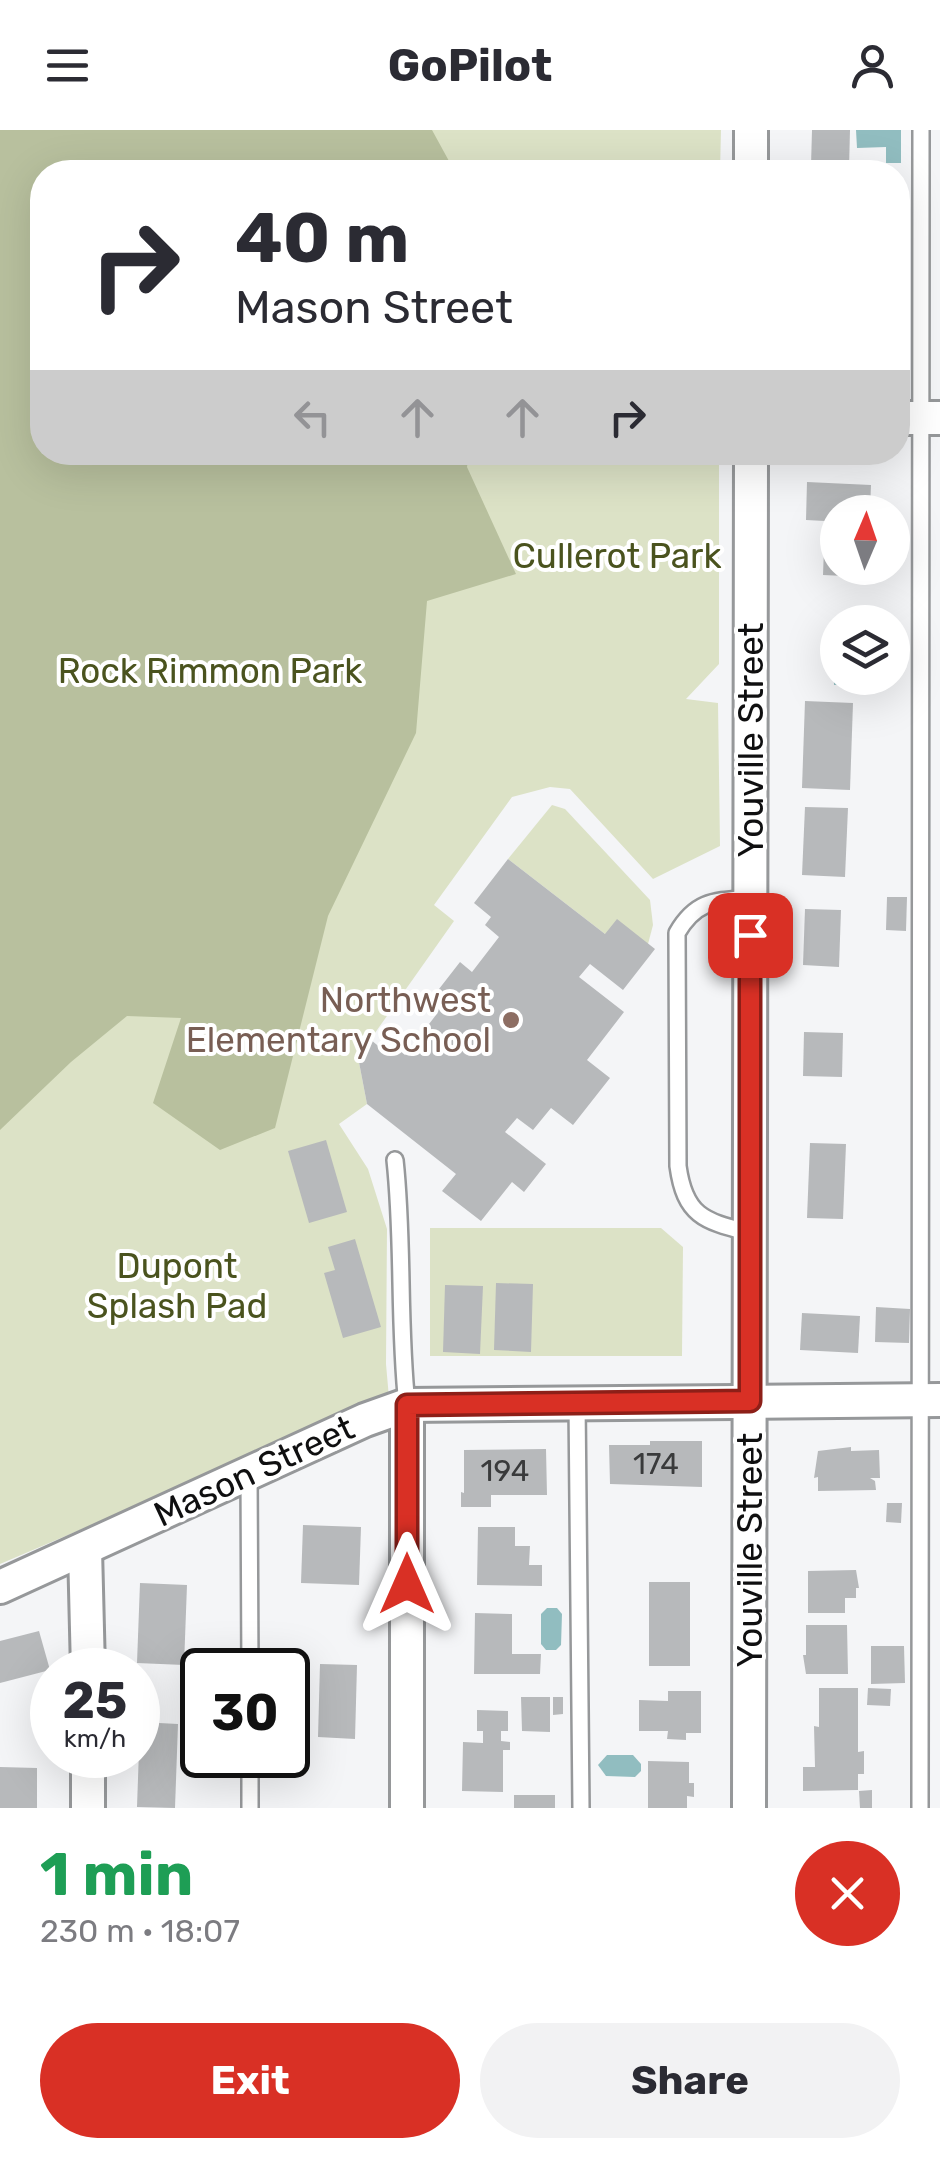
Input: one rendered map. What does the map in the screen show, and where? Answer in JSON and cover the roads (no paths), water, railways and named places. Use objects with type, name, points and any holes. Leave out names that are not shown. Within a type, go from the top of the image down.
[{"type":"street","points":[[750,160],[751,130]]},
{"type":"street","name":"Youville Street","points":[[750,1808],[751,465]]},
{"type":"street","name":"Mason Street","points":[[0,1587],[249,1472],[407,1405],[930,1400]]},
{"type":"street","points":[[407,1405],[407,1808]]},
{"type":"street","points":[[85,1549],[87,1648]]},
{"type":"street","points":[[88,1778],[88,1808]]},
{"type":"lane","points":[[920,1808],[930,1400],[922,872],[921,130]]},
{"type":"lane","points":[[922,872],[940,872]]},
{"type":"lane","points":[[750,898],[713,900],[687,915],[676,933],[681,1189],[694,1212],[708,1222],[750,1233]]},
{"type":"lane","points":[[395,1160],[402,1225],[402,1356],[407,1405]]},
{"type":"lane","points":[[578,1402],[580,1808]]},
{"type":"lane","points":[[249,1472],[250,1648]]},
{"type":"lane","points":[[250,1778],[250,1808]]},
{"type":"water","points":[[856,130],[901,130],[901,160],[886,160],[886,147],[857,148]]},
{"type":"water","points":[[547,1608],[557,1608],[562,1614],[561,1645],[556,1650],[546,1650],[541,1644],[541,1614]]},
{"type":"water","points":[[607,1755],[633,1755],[641,1764],[641,1771],[635,1777],[606,1776],[598,1765]]},
{"type":"place","name":"Northwest Elementary School","points":[[511,1020]]},
{"type":"park label","name":"Cullerot Park","points":[[617,556]]},
{"type":"park label","name":"Rock Rimmon Park","points":[[210,671]]},
{"type":"park label","name":"Dupont Splash Pad","points":[[177,1286]]}]
